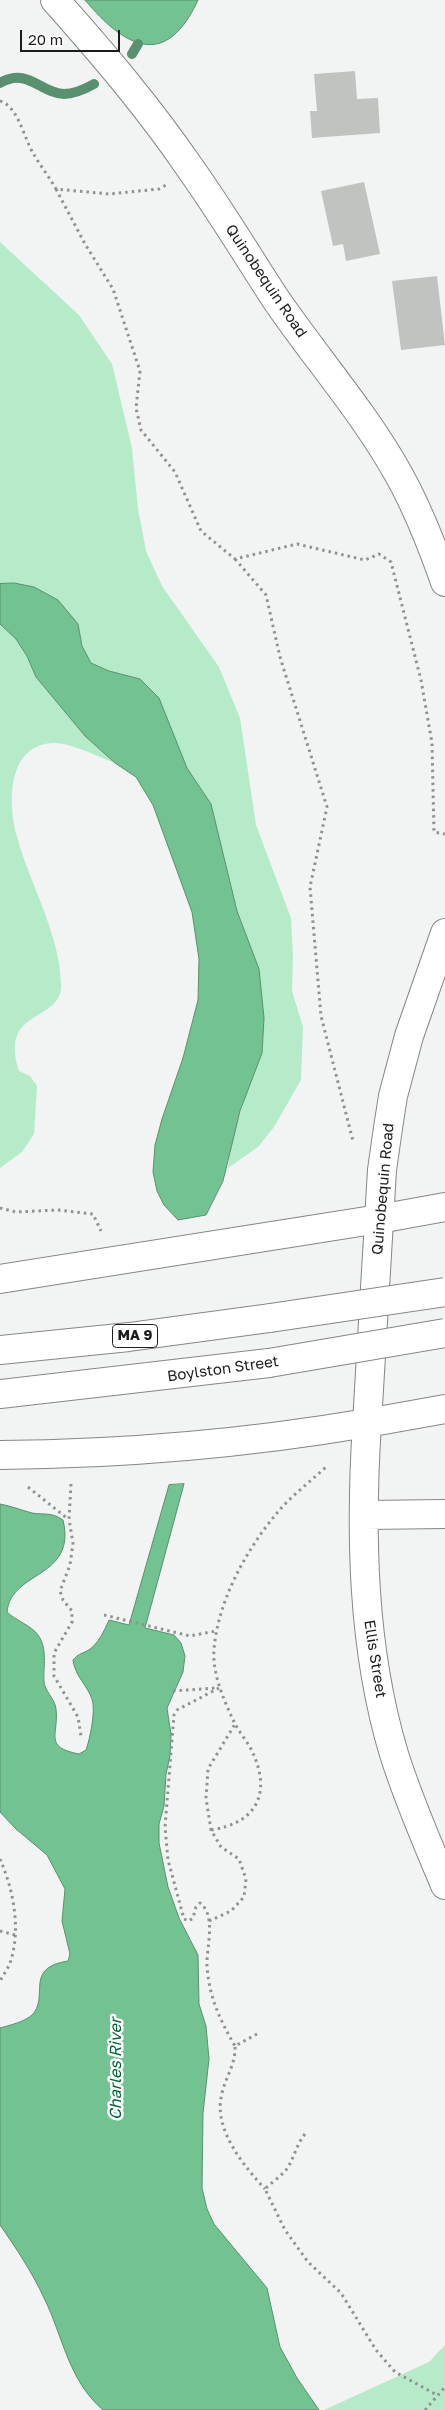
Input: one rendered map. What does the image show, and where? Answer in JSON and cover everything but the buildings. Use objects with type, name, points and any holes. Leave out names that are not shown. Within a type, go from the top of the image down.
[{"type":"main road","name":"Quinobequin Road","points":[[55,0],[122,77],[190,168],[275,298],[365,421],[394,467],[429,535],[445,582]]},
{"type":"main road","name":"Quinobequin Road","points":[[367,1423],[382,1170],[393,1096],[408,1036],[445,933]]},
{"type":"main road","points":[[0,1279],[445,1207]]},
{"type":"main road","name":"MA 9","points":[[0,1350],[139,1336],[445,1292]]},
{"type":"main road","name":"Boylston Street","points":[[0,1394],[139,1380],[269,1363],[445,1333]]},
{"type":"main road","points":[[0,1455],[77,1453],[220,1442],[367,1423],[445,1409]]},
{"type":"main road","name":"Ellis Street","points":[[367,1423],[365,1515],[367,1605],[379,1696],[394,1755],[445,1885]]},
{"type":"main road","points":[[365,1515],[445,1514]]},
{"type":"path","points":[[0,101],[5,103],[15,116],[32,152],[56,189],[85,244],[113,289],[140,372],[136,408],[141,430],[175,472],[201,531],[235,559],[266,595],[280,657],[327,807],[310,887],[321,1016],[354,1146]]},
{"type":"path","points":[[56,189],[109,194],[160,189],[190,168]]},
{"type":"path","points":[[235,559],[297,544],[365,560],[379,554],[391,562],[421,680],[432,743],[434,832],[445,834]]},
{"type":"path","points":[[0,1208],[16,1212],[58,1210],[93,1214],[105,1238]]},
{"type":"path","points":[[212,1830],[229,1828],[246,1819],[259,1799],[260,1777],[252,1751],[235,1724],[219,1688],[214,1652],[216,1632],[230,1588],[259,1536],[277,1512],[327,1466]]},
{"type":"path","points":[[21,1482],[69,1519]]},
{"type":"path","points":[[61,1483],[71,1483],[69,1519],[73,1543],[70,1565],[60,1591],[63,1600],[72,1612],[72,1622],[54,1653],[54,1676],[78,1717],[81,1736]]},
{"type":"path","points":[[104,1615],[190,1636],[216,1632]]},
{"type":"path","points":[[173,1691],[219,1688]]},
{"type":"path","points":[[219,1688],[177,1710],[174,1715],[165,1827],[168,1860],[184,1919],[189,1922],[200,1903],[205,1907],[209,1921],[207,1966],[215,2009],[235,2046],[235,2058],[221,2098],[222,2116],[227,2134],[245,2168],[265,2189],[285,2230],[308,2262],[341,2293],[376,2350],[395,2372],[437,2395]]},
{"type":"path","points":[[209,1921],[231,1911],[244,1897],[246,1879],[239,1859],[221,1847],[212,1830],[206,1798],[208,1769],[235,1724]]},
{"type":"path","points":[[0,1859],[12,1890],[15,1935],[11,1960],[0,1981]]},
{"type":"path","points":[[0,1930],[15,1935]]},
{"type":"path","points":[[235,2046],[257,2034]]},
{"type":"path","points":[[265,2189],[284,2172],[300,2141],[306,2134]]},
{"type":"path","points":[[425,2410],[445,2387]]},
{"type":"shaded area","points":[[0,242],[79,315],[112,364],[132,448],[138,509],[146,551],[162,586],[219,667],[240,718],[256,825],[291,918],[292,991],[303,1027],[301,1080],[274,1127],[258,1147],[228,1168],[231,1143],[249,1085],[259,969],[237,911],[211,804],[187,768],[159,698],[140,679],[109,671],[91,663],[82,646],[78,624],[14,583],[0,584]]},
{"type":"shaded area","points":[[0,624],[16,639],[27,656],[36,677],[85,736],[115,763],[77,748],[54,743],[39,746],[28,753],[20,763],[15,776],[12,790],[13,820],[24,860],[54,942],[59,963],[61,990],[49,1008],[22,1027],[17,1037],[15,1051],[19,1071],[30,1076],[37,1086],[34,1134],[22,1152],[0,1168]]},
{"type":"shaded area","points":[[445,2345],[445,2410],[324,2410],[429,2362]]},
{"type":"water","points":[[85,0],[198,0],[186,22],[172,36],[159,43],[144,44],[130,40],[115,30]]},
{"type":"water","points":[[14,583],[34,587],[58,600],[78,624],[82,646],[91,663],[109,671],[140,679],[159,698],[187,768],[211,804],[237,911],[259,969],[264,1018],[262,1053],[240,1111],[223,1181],[206,1215],[178,1220],[164,1205],[157,1191],[153,1172],[155,1145],[183,1058],[198,1000],[199,959],[192,912],[153,805],[136,777],[115,763],[85,736],[36,677],[27,656],[16,639],[0,624],[0,584]]},
{"type":"water","name":"Charles River","points":[[184,1484],[145,1628],[174,1635],[181,1643],[185,1656],[183,1672],[167,1708],[171,1734],[170,1756],[166,1774],[164,1806],[159,1824],[159,1843],[168,1887],[179,1918],[198,1955],[199,2004],[206,2026],[209,2059],[203,2113],[202,2188],[207,2209],[214,2224],[267,2288],[280,2347],[297,2378],[319,2410],[103,2410],[91,2398],[74,2371],[51,2312],[39,2288],[24,2260],[0,2225],[0,2028],[22,2021],[33,2014],[39,1999],[42,1976],[46,1970],[68,1961],[70,1954],[62,1921],[65,1889],[47,1855],[16,1829],[0,1812],[0,1504],[32,1513],[52,1515],[63,1520],[65,1539],[61,1553],[52,1564],[19,1588],[11,1598],[7,1612],[31,1628],[41,1640],[44,1652],[44,1685],[54,1701],[56,1709],[55,1739],[61,1748],[79,1754],[86,1750],[88,1745],[92,1725],[93,1704],[90,1694],[76,1671],[73,1660],[94,1645],[109,1620],[129,1625],[169,1485]]},
{"type":"waterway","points":[[132,54],[138,44]]},
{"type":"waterway","points":[[0,83],[10,79],[26,79],[48,90],[64,94],[76,92],[94,84]]}]
